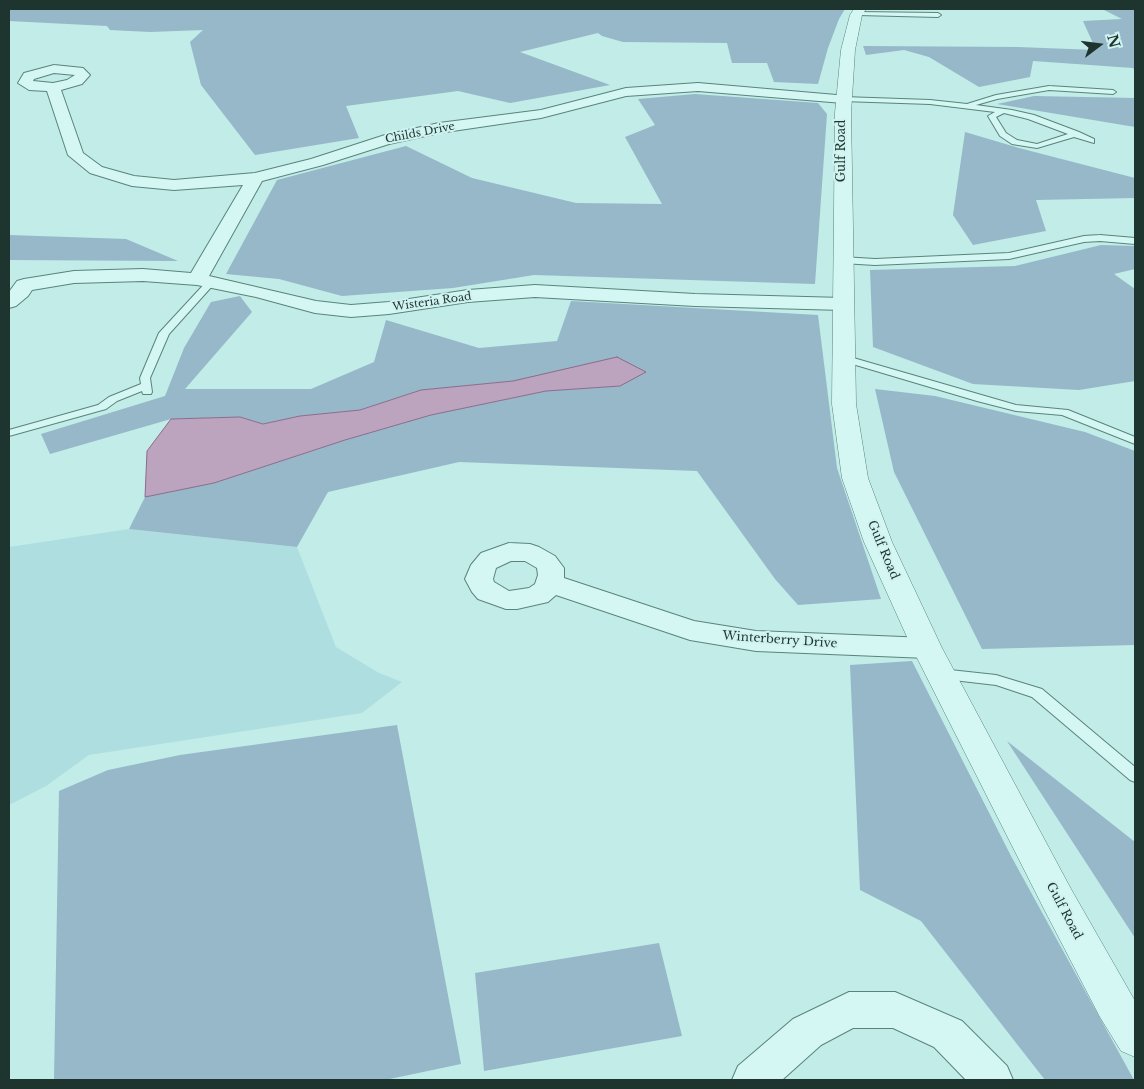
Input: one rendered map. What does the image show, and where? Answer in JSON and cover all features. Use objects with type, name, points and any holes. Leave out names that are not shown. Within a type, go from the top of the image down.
[{"type":"street","name":"Gulf Road","points":[[859,11],[848,50],[843,99],[842,260],[844,404],[855,478],[878,542],[927,648],[1063,909],[1114,1004],[1135,1037]]},
{"type":"street","name":"Childs Drive","points":[[53,88],[76,155],[96,170],[132,181],[174,185],[256,178],[317,162],[385,140],[440,128],[540,114],[626,92],[698,87],[843,99]]},
{"type":"street","points":[[204,280],[256,178]]},
{"type":"street","name":"Wisteria Road","points":[[9,302],[21,292],[16,280],[143,275],[204,280],[315,307],[351,311],[389,308],[468,296],[535,292],[694,300],[844,304]]},
{"type":"street","name":"Winterberry Drive","points":[[550,582],[690,630],[712,635],[756,641],[927,648]]},
{"type":"street","points":[[752,1080],[806,1032],[849,1010],[896,1010],[948,1034],[993,1080]]},
{"type":"lane","points":[[859,11],[938,15]]},
{"type":"lane","points":[[966,107],[996,98],[1050,88],[1112,92]]},
{"type":"lane","points":[[843,99],[930,102],[1004,111],[1031,117],[1090,141]]},
{"type":"lane","points":[[978,108],[992,116],[1003,134],[1014,142],[1043,145],[1076,134]]},
{"type":"lane","points":[[992,116],[1004,111]]},
{"type":"lane","points":[[842,260],[875,262],[1009,256],[1084,239],[1100,238],[1135,241]]},
{"type":"lane","points":[[9,433],[102,407],[113,399],[147,390],[145,378],[164,333],[204,280]]},
{"type":"lane","points":[[843,358],[892,371],[990,402],[1016,408],[1064,412],[1135,441]]},
{"type":"lane","points":[[941,674],[996,680],[1037,693],[1135,776]]},
{"type":"shaded area","points":[[9,9],[845,9],[839,19],[828,48],[818,84],[774,82],[767,63],[732,63],[727,43],[623,42],[598,33],[520,52],[610,85],[510,103],[458,91],[346,106],[359,138],[255,155],[201,85],[190,42],[203,30],[150,32],[110,30],[107,26],[9,21]]},
{"type":"shaded area","points":[[1102,9],[1135,9],[1135,71],[1133,68],[1033,61],[1030,77],[979,87],[929,57],[904,50],[866,55],[863,46],[1018,47],[1096,50],[1083,21],[1122,19]]},
{"type":"shaded area","points":[[695,94],[818,103],[827,114],[815,284],[534,275],[453,288],[342,296],[279,279],[226,274],[277,180],[406,146],[472,178],[576,203],[662,204],[625,137],[655,125],[638,99]]},
{"type":"shaded area","points":[[1034,96],[1135,98],[1135,127],[997,104]]},
{"type":"shaded area","points":[[965,132],[1135,178],[1135,198],[1036,200],[1046,231],[973,245],[953,215]]},
{"type":"shaded area","points":[[9,235],[126,239],[178,261],[9,260]]},
{"type":"shaded area","points":[[1101,245],[1135,246],[1135,269],[1114,274],[1135,289],[1135,381],[1079,390],[973,384],[873,347],[870,270],[1015,266]]},
{"type":"shaded area","points":[[240,296],[252,312],[185,389],[311,389],[374,362],[386,320],[479,348],[557,341],[571,301],[818,315],[837,468],[881,599],[798,605],[775,579],[697,471],[459,462],[328,492],[297,547],[129,529],[145,497],[214,483],[345,440],[431,415],[546,391],[620,386],[513,381],[421,390],[360,410],[300,416],[263,424],[240,417],[171,419],[50,454],[41,434],[165,396],[184,348],[211,302]]},
{"type":"shaded area","points":[[617,357],[646,372],[620,386],[546,391],[431,415],[345,440],[214,483],[145,497],[147,451],[171,419],[240,417],[263,424],[300,416],[360,410],[421,390],[513,381]]},
{"type":"shaded area","points":[[875,389],[935,396],[1085,432],[1135,451],[1135,645],[982,649],[894,472]]},
{"type":"shaded area","points":[[129,529],[297,547],[336,647],[379,673],[402,682],[362,713],[89,755],[46,786],[9,805],[9,547]]},
{"type":"shaded area","points":[[912,661],[1011,856],[1134,1080],[1045,1080],[921,921],[860,890],[850,665]]},
{"type":"shaded area","points":[[397,725],[461,1064],[385,1080],[54,1080],[59,791],[108,770],[180,755]]},
{"type":"shaded area","points":[[1007,741],[1135,842],[1135,938]]},
{"type":"shaded area","points":[[659,943],[682,1036],[484,1071],[475,973]]}]
